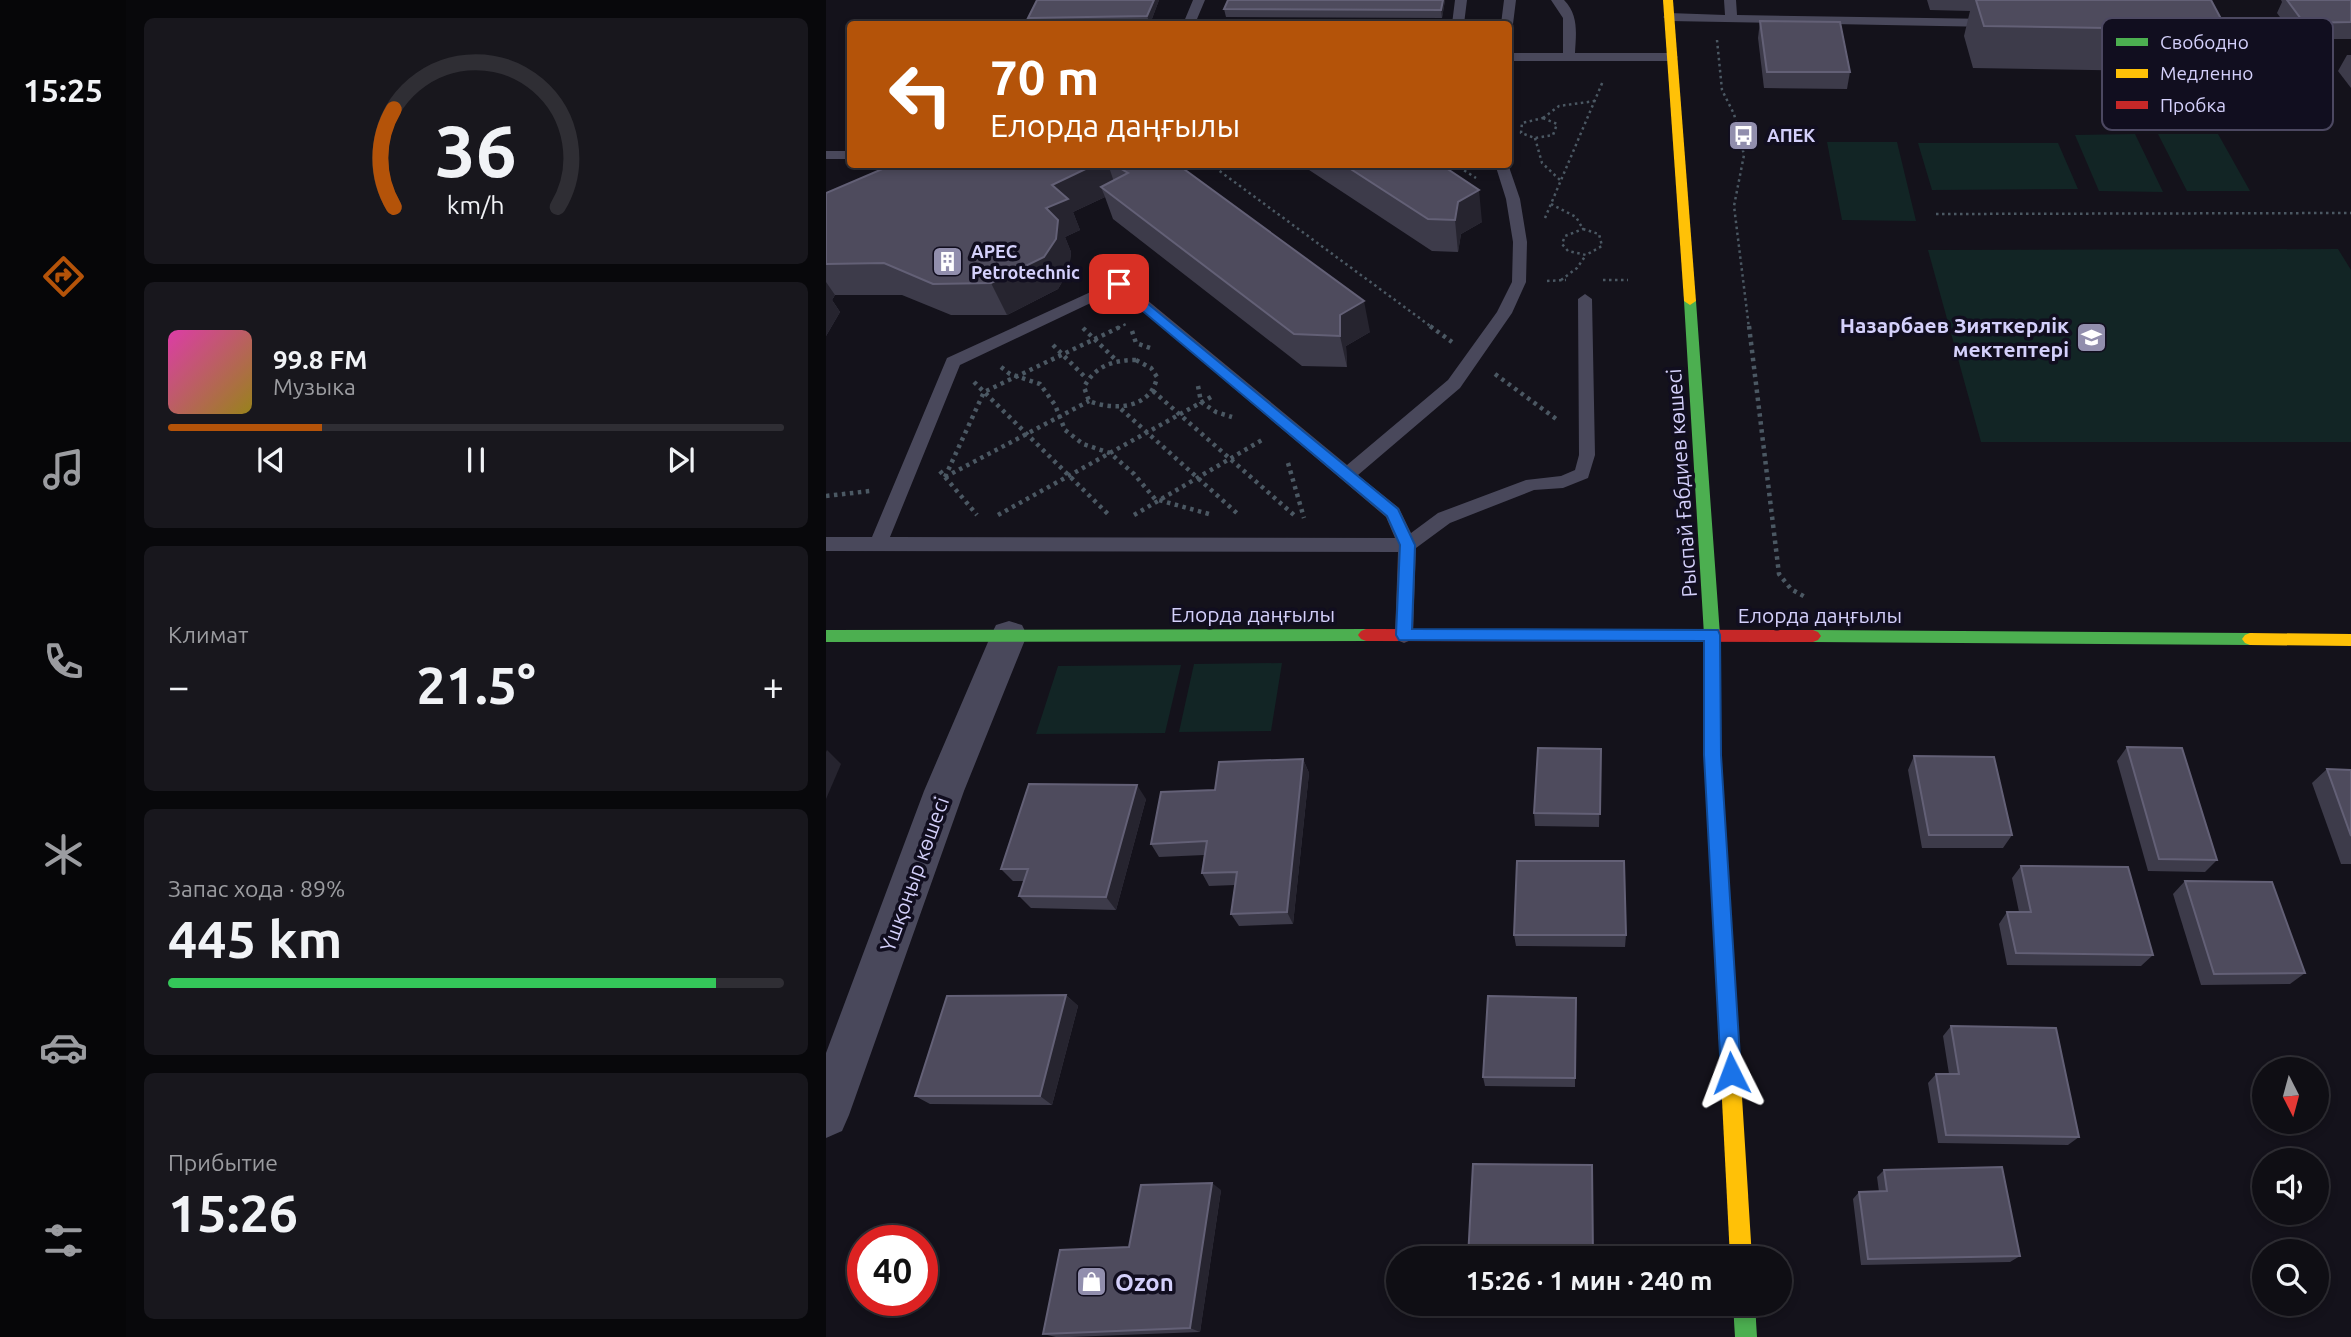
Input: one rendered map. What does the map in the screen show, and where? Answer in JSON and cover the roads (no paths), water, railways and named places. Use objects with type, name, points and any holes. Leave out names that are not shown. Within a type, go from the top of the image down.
[{"type":"street","name":"Рыспай Ғабдиев көшесі","points":[[1668,0],[1712,635],[1713,755],[1740,1246]]},
{"type":"street","name":"Үшқоңыр көшесі","points":[[826,1115],[944,791],[1009,635]]},
{"type":"street","name":"Елорда даңғылы","points":[[826,636],[1712,635],[2351,640]]},
{"type":"street","points":[[1745,1316],[1746,1337]]},
{"type":"lane","points":[[1190,21],[1199,0]]},
{"type":"lane","points":[[1458,21],[1461,0]]},
{"type":"lane","points":[[1507,21],[1510,0]]},
{"type":"lane","points":[[1557,0],[1570,13],[1569,57]]},
{"type":"lane","points":[[1730,0],[1731,18]]},
{"type":"lane","points":[[1669,17],[2004,23]]},
{"type":"lane","points":[[1512,57],[1672,57]]},
{"type":"lane","points":[[826,155],[847,155]]},
{"type":"lane","points":[[1348,475],[1454,384],[1504,313],[1519,282],[1520,242],[1513,200],[1503,168]]},
{"type":"lane","points":[[878,544],[953,362],[1119,284],[1392,513],[1407,545],[1404,635]]},
{"type":"lane","points":[[826,544],[1407,545],[1444,518],[1532,484],[1563,482],[1582,474],[1587,442],[1585,299]]},
{"type":"place","name":"АПЕК","points":[[1744,135]]},
{"type":"place","name":"APEC Petrotechnic","points":[[948,261]]},
{"type":"place","name":"Назарбаев Зияткерлік мектептері","points":[[2092,337]]},
{"type":"place","name":"Ozon","points":[[1092,1282]]}]
